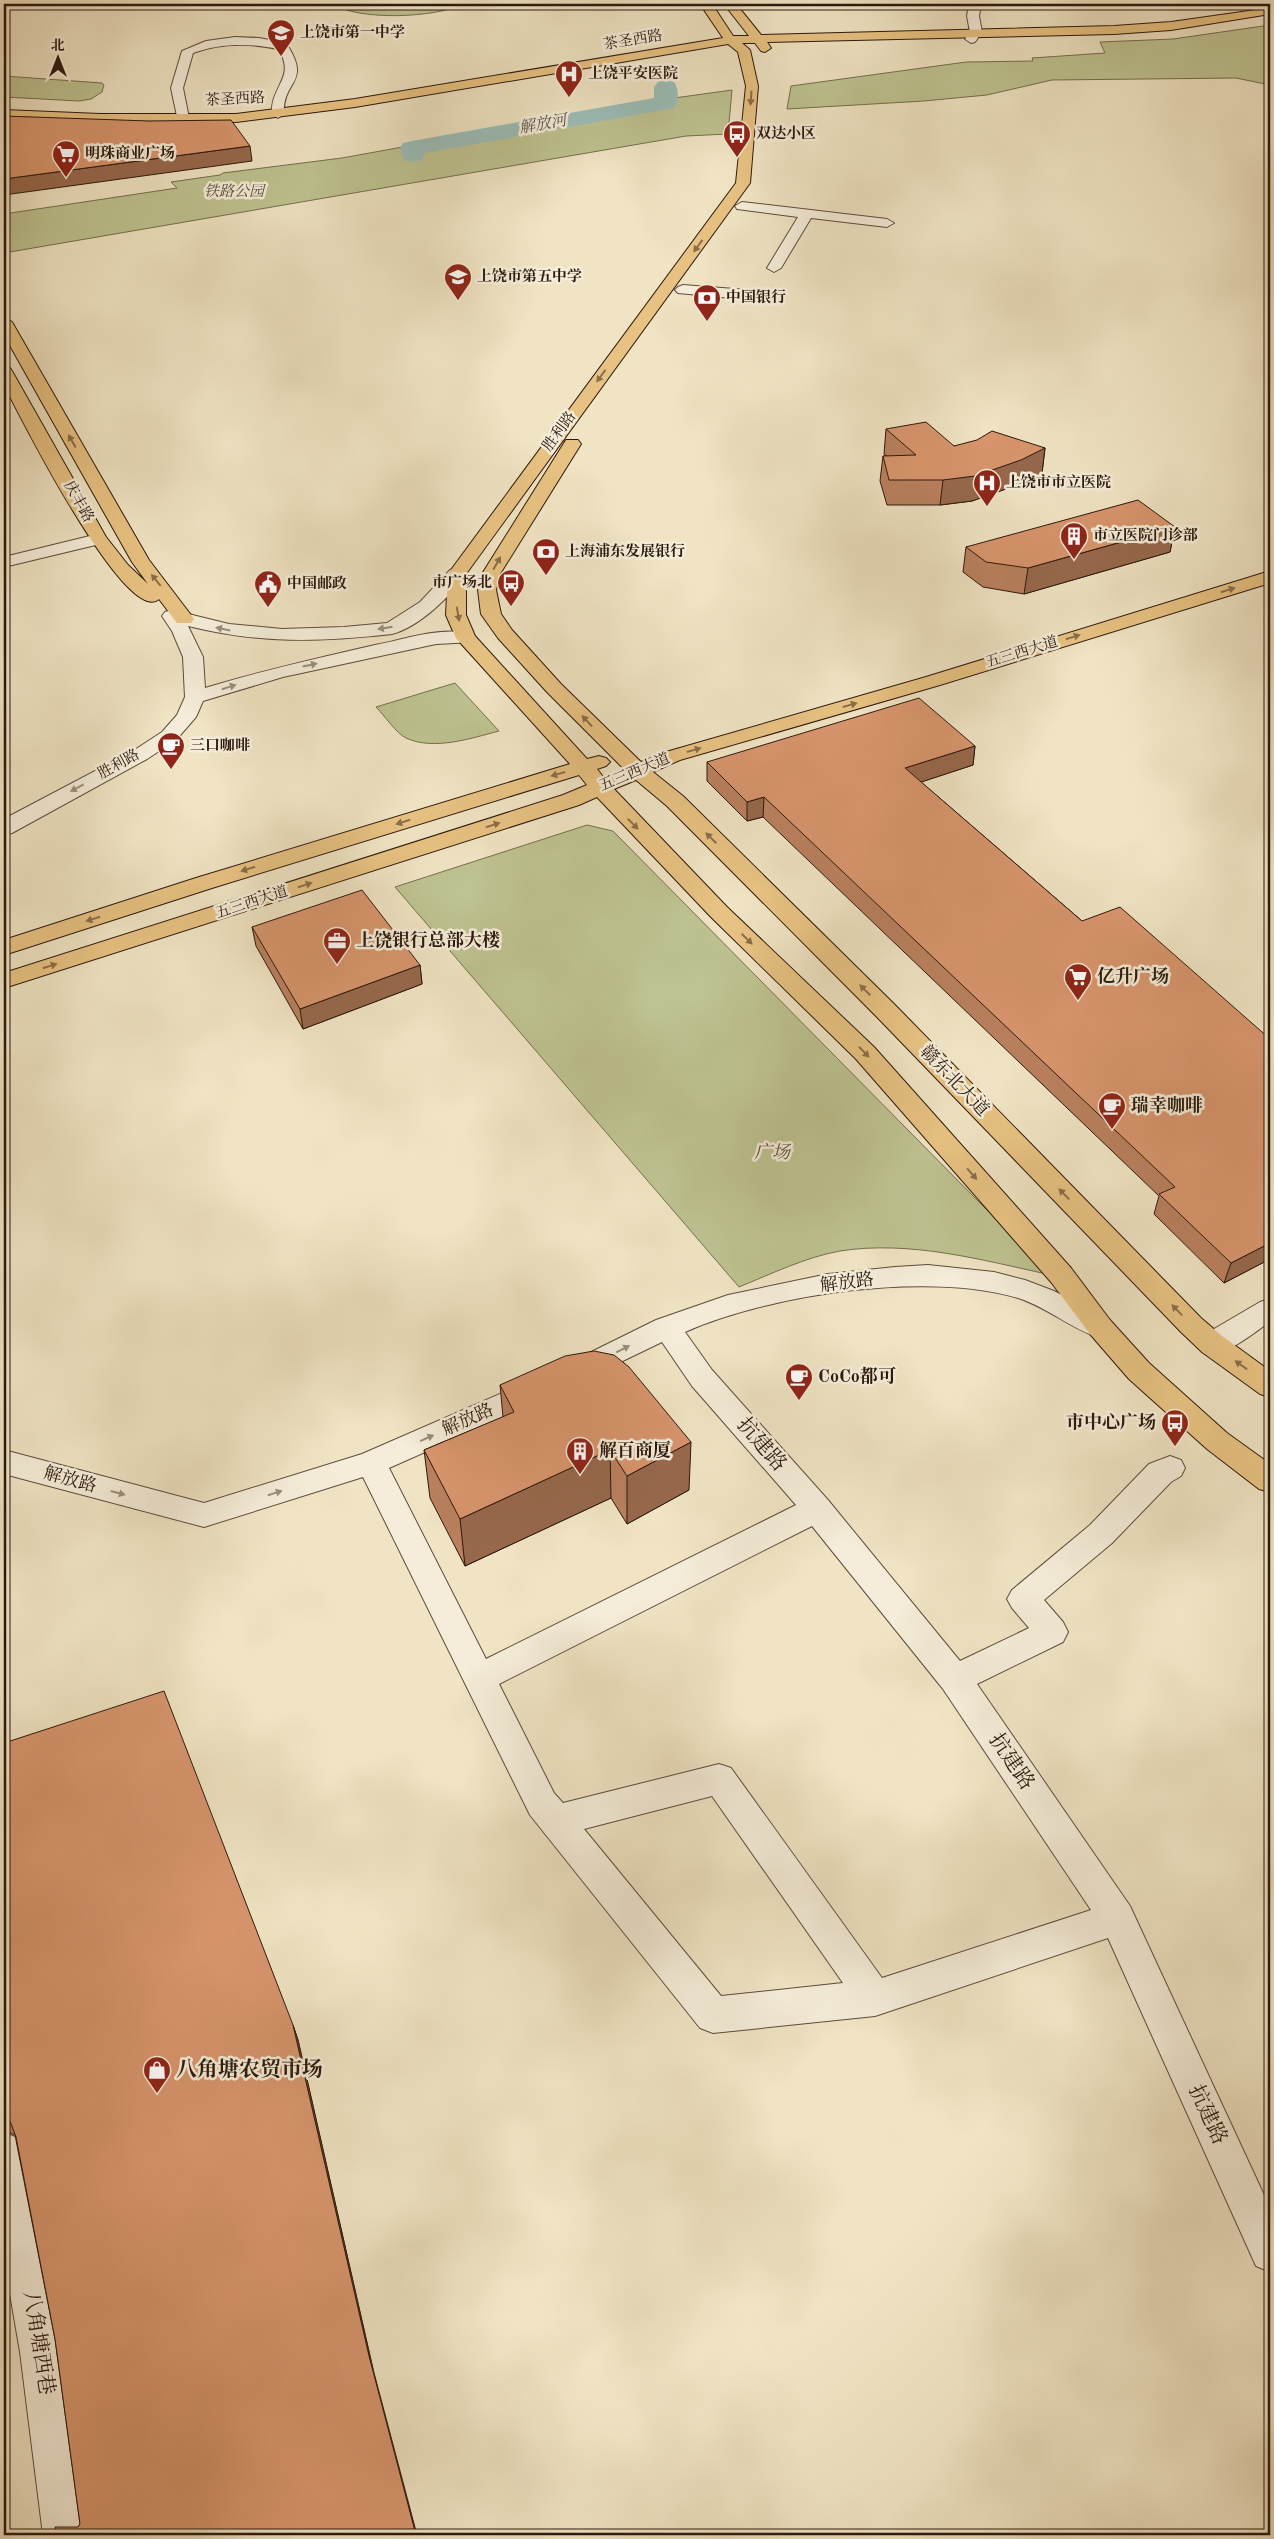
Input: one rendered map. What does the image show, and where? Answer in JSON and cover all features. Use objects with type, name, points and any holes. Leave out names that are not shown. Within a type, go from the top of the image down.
[{"type":"main road","points":[[706,4],[730,40],[744,50]]},
{"type":"main road","points":[[730,4],[761,43]]},
{"type":"main road","name":"茶圣西路","points":[[4,114],[100,118],[236,118],[355,104],[730,40],[761,43],[1114,30],[1170,26],[1270,11]]},
{"type":"main road","name":"茶圣西路","points":[[973,35],[1123,36],[1188,31],[1270,18]]},
{"type":"main road","name":"茶圣西路","points":[[4,121],[96,127],[264,125],[682,57],[744,50],[761,43]]},
{"type":"main road","name":"胜利路","points":[[631,763],[554,688],[505,634],[492,614],[487,590],[491,574],[500,558],[570,447],[612,385],[683,290],[742,206],[757,180],[766,104],[761,43]]},
{"type":"main road","name":"胜利路","points":[[457,574],[743,183],[752,86],[744,50]]},
{"type":"main road","points":[[4,322],[141,562],[178,618]]},
{"type":"main road","name":"庆丰路","points":[[4,371],[98,538],[121,569],[178,618]]},
{"type":"main road","name":"五三西大道","points":[[4,980],[570,800],[600,787],[631,763],[772,712],[1270,559]]},
{"type":"main road","points":[[457,574],[456,615],[466,638],[600,787],[719,912],[865,1053],[1061,1275],[1100,1327],[1139,1371],[1216,1441],[1270,1480]]},
{"type":"main road","name":"五三西大道","points":[[4,948],[204,883],[582,767],[631,763],[673,756],[933,681],[1270,577]]},
{"type":"main road","name":"赣东北大道","points":[[631,763],[675,801],[886,1011],[1184,1318],[1212,1344],[1270,1386]]},
{"type":"street","points":[[973,35],[975,4]]},
{"type":"street","points":[[183,118],[177,88],[188,51],[201,45],[230,42],[266,42],[282,46],[292,64],[288,83],[277,108],[278,114]]},
{"type":"street","points":[[742,206],[887,223]]},
{"type":"street","points":[[774,268],[807,213]]},
{"type":"street","points":[[683,290],[774,297]]},
{"type":"street","points":[[4,562],[98,538]]},
{"type":"street","points":[[178,618],[229,630],[282,635],[344,633],[392,628],[427,606],[457,574]]},
{"type":"street","name":"胜利路","points":[[4,828],[140,754],[169,736],[186,717],[195,697],[193,657],[178,618]]},
{"type":"street","points":[[195,697],[279,672],[436,638],[466,638]]},
{"type":"street","name":"解放路","points":[[4,1462],[204,1515],[371,1463],[574,1373],[666,1327],[717,1308],[795,1290],[855,1281],[912,1276],[970,1278],[1026,1290],[1100,1327]]},
{"type":"street","points":[[1212,1344],[1259,1315]]},
{"type":"street","name":"抗建路","points":[[666,1327],[702,1378],[817,1509],[955,1679],[1117,1918],[1270,2252]]},
{"type":"street","points":[[371,1463],[542,1804],[713,2014],[875,1998],[1117,1918]]},
{"type":"street","points":[[955,1679],[1052,1632],[1023,1598],[1101,1534],[1160,1473],[1170,1468]]},
{"type":"street","points":[[479,1678],[817,1509]]},
{"type":"street","points":[[556,1821],[719,1779],[875,1998]]},
{"type":"street","name":"八角塘西巷","points":[[4,2152],[41,2352],[65,2535]]},
{"type":"green space","points":[[332,4],[464,4],[435,12],[397,16],[360,13]]},
{"type":"green space","points":[[1270,25],[1270,85],[1236,78],[1052,80],[987,95],[924,101],[787,109],[791,86],[966,62],[1033,61],[1032,58],[1105,53],[1100,42],[1173,39]]},
{"type":"green space","points":[[4,76],[102,83],[104,85],[102,92],[91,99],[79,101],[4,97]]},
{"type":"green space","name":"铁路公园","points":[[732,90],[728,134],[686,136],[4,253],[4,214],[177,188],[171,182],[223,173],[342,158],[667,99]]},
{"type":"green space","points":[[455,683],[499,731],[453,742],[417,742],[402,736],[376,707]]},
{"type":"green space","name":"广场","points":[[587,825],[613,831],[1051,1275],[946,1253],[893,1248],[866,1248],[814,1257],[739,1287],[395,887]]},
{"type":"building","name":"明珠商业广场","points":[[4,116],[149,121],[231,120],[250,146],[4,179]]},
{"type":"building","points":[[926,422],[954,446],[977,440],[992,431],[1045,448],[1021,460],[975,476],[943,480],[889,480],[883,456],[916,455],[886,429]]},
{"type":"building","points":[[1138,500],[1175,527],[1028,568],[986,562],[966,547]]},
{"type":"building","name":"亿升广场","points":[[919,698],[975,746],[905,768],[1082,921],[1120,907],[1270,1039],[1270,1243],[1231,1263],[1159,1194],[1175,1187],[764,797],[747,802],[707,762]]},
{"type":"building","name":"上饶银行总部大楼","points":[[362,890],[420,965],[300,1009],[252,927]]},
{"type":"building","points":[[594,1351],[614,1355],[629,1367],[691,1442],[627,1476],[610,1450],[460,1519],[424,1450],[514,1412],[500,1385],[565,1356]]},
{"type":"building","name":"八角塘农贸市场","points":[[164,1691],[293,2025],[369,2356],[416,2535],[57,2535],[55,2527],[78,2527],[80,2524],[55,2339],[16,2137],[10,2121],[4,2119],[4,1743]]},
{"type":"waterway","name":"解放河","points":[[413,155],[412,148],[666,103],[666,87]]},
{"type":"place","name":"上饶市第一中学","points":[[281,57]]},
{"type":"place","name":"上饶平安医院","points":[[569,98]]},
{"type":"place","name":"双达小区","points":[[737,158]]},
{"type":"place","name":"明珠商业广场","points":[[66,178]]},
{"type":"place","name":"上饶市第五中学","points":[[458,301]]},
{"type":"place","name":"中国银行","points":[[707,322]]},
{"type":"place","name":"上饶市市立医院","points":[[987,507]]},
{"type":"place","name":"市立医院门诊部","points":[[1074,560]]},
{"type":"place","name":"上海浦东发展银行","points":[[546,576]]},
{"type":"place","name":"市广场北","points":[[511,607]]},
{"type":"place","name":"中国邮政","points":[[268,608]]},
{"type":"place","name":"三口咖啡","points":[[171,770]]},
{"type":"place","name":"上饶银行总部大楼","points":[[337,965]]},
{"type":"place","name":"亿升广场","points":[[1078,1001]]},
{"type":"place","name":"瑞幸咖啡","points":[[1112,1130]]},
{"type":"place","name":"CoCo都可","points":[[799,1401]]},
{"type":"place","name":"市中心广场","points":[[1175,1447]]},
{"type":"place","name":"解百商厦","points":[[580,1475]]},
{"type":"place","name":"八角塘农贸市场","points":[[157,2094]]}]
